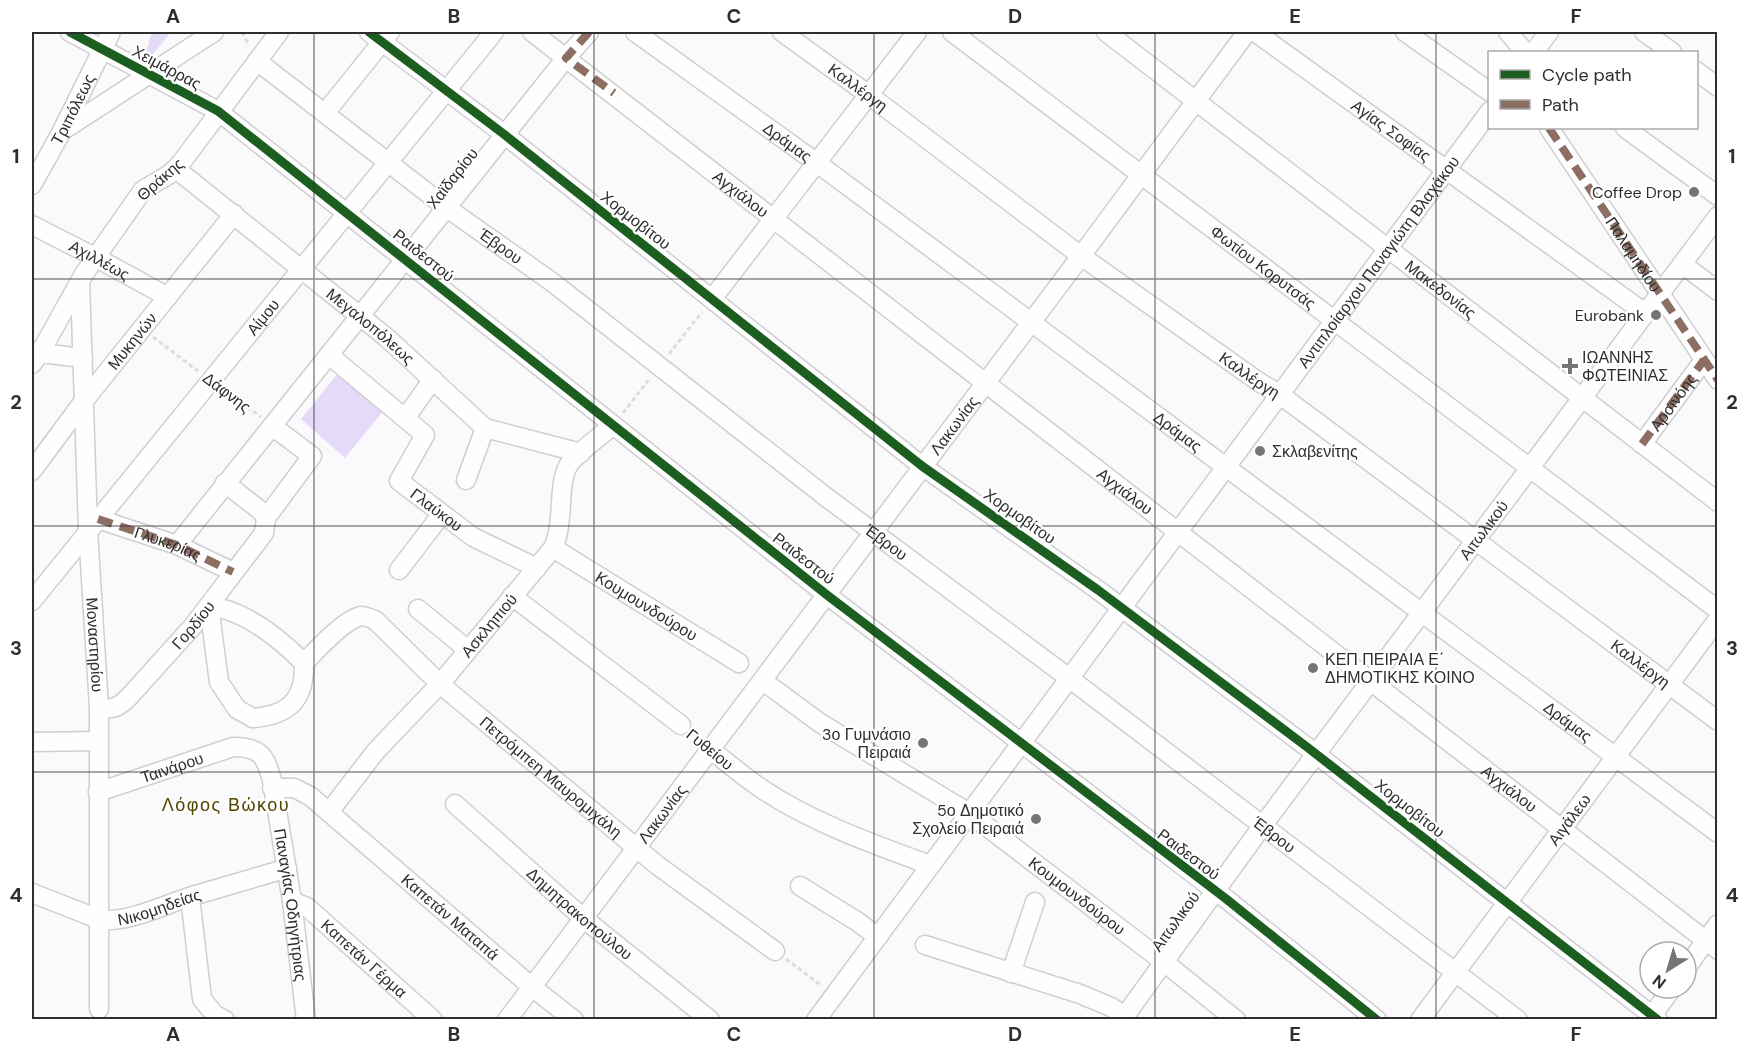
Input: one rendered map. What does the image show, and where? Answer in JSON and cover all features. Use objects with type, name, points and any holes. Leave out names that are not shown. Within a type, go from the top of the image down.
[{"type":"street","name":"Χειμάρρας","points":[[70,32],[218,111]]},
{"type":"street","name":"Τριπόλεως","points":[[32,185],[62,131],[111,32]]},
{"type":"street","points":[[62,131],[214,32]]},
{"type":"street","name":"Θράκης","points":[[34,357],[95,257],[143,190],[176,169],[279,32]]},
{"type":"street","name":"Αίμου","points":[[32,601],[494,32]]},
{"type":"street","name":"Αγχιάλου","points":[[532,32],[614,93],[1712,946]]},
{"type":"street","name":"Χαϊδαρίου","points":[[177,545],[589,32]]},
{"type":"street","name":"Δράμας","points":[[635,32],[817,163],[1718,833]]},
{"type":"street","name":"Καλλέργη","points":[[782,32],[869,94],[1081,256],[1259,382],[1279,393],[1718,721]]},
{"type":"street","points":[[712,299],[917,32]]},
{"type":"street","name":"Φωτίου Κορυτσάς","points":[[952,32],[1718,610]]},
{"type":"street","name":"Μακεδονίας","points":[[1106,32],[1718,502]]},
{"type":"street","name":"Λακωνίας","points":[[507,1020],[1247,32]]},
{"type":"street","name":"Αγίας Σοφίας","points":[[1255,32],[1645,313]]},
{"type":"street","points":[[1406,32],[1488,91]]},
{"type":"street","points":[[1508,32],[1524,51]]},
{"type":"street","points":[[1535,51],[1549,32]]},
{"type":"street","points":[[1644,32],[1671,51]]},
{"type":"street","points":[[325,113],[380,35]]},
{"type":"street","name":"Χορμοβίτου","points":[[380,35],[446,91],[505,135],[922,466],[1121,607],[1316,754],[1653,1018]]},
{"type":"street","name":"Έβρου","points":[[257,61],[447,208],[552,282],[873,532],[1069,678],[1518,1020]]},
{"type":"street","points":[[1698,72],[1718,87]]},
{"type":"street","name":"Ραιδεστού","points":[[218,111],[827,595],[1215,892],[1377,1020]]},
{"type":"street","name":"Αντιπλοίαρχου Παναγιώτη Βλαχάκου","points":[[816,1020],[1488,114]]},
{"type":"street","name":"Παλαμηδίου","points":[[1550,129],[1718,380]]},
{"type":"street","points":[[1626,129],[1718,196]]},
{"type":"street","name":"Μεγαλοπόλεως","points":[[176,169],[361,316],[433,378],[485,428],[581,453]]},
{"type":"street","name":"Μυκηνών","points":[[32,471],[83,402],[234,214]]},
{"type":"street","name":"Αιτωλικού","points":[[1123,1018],[1263,825],[1718,216]]},
{"type":"street","name":"Αχιλλέως","points":[[32,225],[168,297]]},
{"type":"street","points":[[1682,264],[1718,291]]},
{"type":"street","name":"Μοναστηρίου","points":[[80,282],[83,402],[93,525],[99,708],[99,1009]]},
{"type":"street","name":"Γλαύκου","points":[[329,356],[406,417],[425,435],[399,481],[473,537],[537,568]]},
{"type":"street","points":[[34,357],[83,358]]},
{"type":"street","name":"Αρσινόης","points":[[1642,444],[1704,360]]},
{"type":"street","points":[[406,417],[433,378]]},
{"type":"street","name":"Γορδίου","points":[[99,708],[108,710],[119,706],[193,626],[264,533],[266,518],[312,456],[272,426]]},
{"type":"street","name":"Ασκληπιού","points":[[329,812],[376,751],[440,684],[553,548],[559,531],[564,476],[568,466],[612,426]]},
{"type":"street","points":[[466,480],[485,428]]},
{"type":"street","points":[[225,483],[261,511],[266,518]]},
{"type":"street","points":[[399,570],[441,515]]},
{"type":"street","name":"Γλυκερίας","points":[[93,525],[177,545],[233,572]]},
{"type":"street","name":"Κουμουνδούρου","points":[[553,548],[739,663]]},
{"type":"street","name":"Γυθείου","points":[[512,596],[681,725]]},
{"type":"street","points":[[209,606],[239,613],[278,640],[303,663],[304,679],[301,692],[293,701],[283,711],[267,717],[253,718],[237,708],[219,682],[209,606]]},
{"type":"street","points":[[418,609],[468,650]]},
{"type":"street","name":"Πετρόμπεη Μαυρομιχάλη","points":[[303,663],[353,619],[363,616],[375,620],[440,684],[636,848],[677,881],[775,951]]},
{"type":"street","name":"Αιγάλεω","points":[[1420,1020],[1718,619]]},
{"type":"street","name":"Κουμουνδούρου","points":[[763,681],[820,723],[969,813],[1236,1020]]},
{"type":"street","points":[[247,747],[253,718]]},
{"type":"street","points":[[32,742],[98,741]]},
{"type":"street","name":"Ταινάρου","points":[[98,792],[232,747],[247,747]]},
{"type":"street","name":"Παναγίας Οδηγήτριας","points":[[247,747],[256,750],[268,767],[292,901],[306,1020]]},
{"type":"street","name":"Γυθείου","points":[[711,750],[762,789],[805,814],[930,866]]},
{"type":"street","name":"Καπετάν Ματαπά","points":[[272,788],[287,786],[301,790],[532,987],[574,1020]]},
{"type":"street","name":"Δημητρακοπούλου","points":[[455,804],[583,918],[710,1020]]},
{"type":"street","name":"Νικομηδείας","points":[[32,893],[100,920],[124,919],[287,868]]},
{"type":"street","points":[[800,886],[878,937]]},
{"type":"street","points":[[190,897],[202,999],[208,1008],[224,1019]]},
{"type":"street","name":"Καπετάν Γέρμα","points":[[292,901],[307,908],[433,1020]]},
{"type":"street","points":[[1011,973],[1035,902]]},
{"type":"street","points":[[1698,958],[1712,946],[1718,924]]},
{"type":"street","points":[[925,945],[1098,1001],[1123,1018]]},
{"type":"street","points":[[1653,1018],[1664,1000]]},
{"type":"path","points":[[775,951],[834,995]]},
{"type":"shaded area","points":[[153,32],[171,32],[144,65],[139,61]]},
{"type":"shaded area","points":[[339,372],[384,410],[345,458],[301,419]]},
{"type":"marked path","points":[[589,32],[566,58],[614,93]]},
{"type":"marked path","points":[[1550,129],[1718,380]]},
{"type":"marked path","points":[[1642,444],[1704,360]]},
{"type":"marked path","points":[[98,519],[177,545],[233,572]]},
{"type":"cycle path","points":[[70,32],[218,111],[827,595],[1225,898],[1377,1020]]},
{"type":"cycle path","points":[[369,32],[505,135],[922,466],[1098,590],[1307,747],[1658,1020]]},
{"type":"place","name":"Coffee Drop","points":[[1694,192]]},
{"type":"place","name":"Eurobank","points":[[1656,315]]},
{"type":"place","name":"ΙΩΑΝΝΗΣ ΦΩΤΕΙΝΙΑΣ","points":[[1570,366]]},
{"type":"place","name":"Σκλαβενίτης","points":[[1260,451]]},
{"type":"place","name":"ΚΕΠ ΠΕΙΡΑΙΑ Ε΄ ΔΗΜΟΤΙΚΗΣ ΚΟΙΝΟ","points":[[1313,668]]},
{"type":"place","name":"3ο Γυμνάσιο Πειραιά","points":[[923,743]]},
{"type":"place","name":"5ο Δημοτικό Σχολείο Πειραιά","points":[[1036,819]]},
{"type":"district","name":"Λόφος Βώκου","points":[[226,805]]}]
